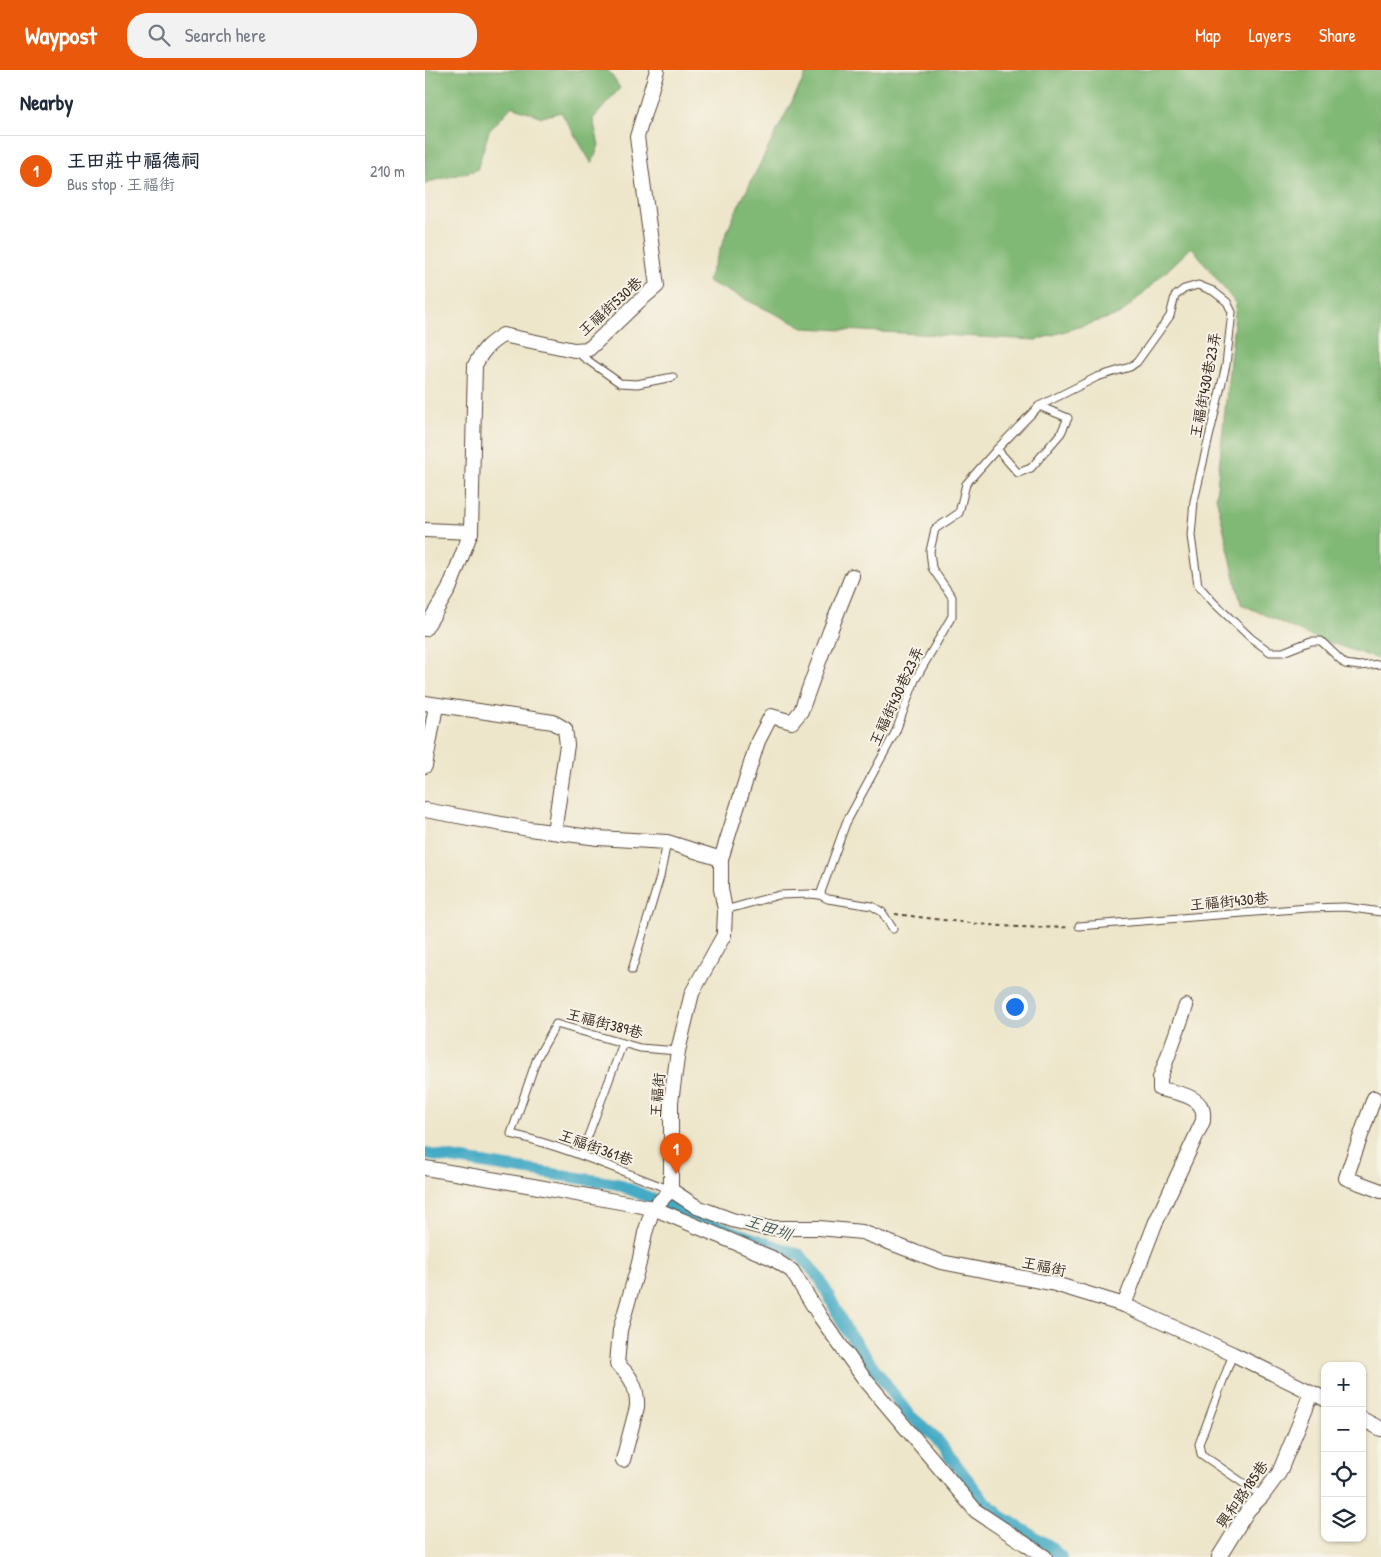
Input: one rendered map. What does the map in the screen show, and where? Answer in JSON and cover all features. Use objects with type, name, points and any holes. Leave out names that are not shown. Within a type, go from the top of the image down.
[{"type":"street","name":"王福街530巷","points":[[425,629],[449,589],[471,532],[475,365],[483,352],[491,342],[503,335],[574,350],[589,349],[657,286],[637,137],[657,70]]},
{"type":"street","points":[[425,530],[471,532]]},
{"type":"street","name":"王福街","points":[[852,576],[801,710],[791,722],[771,716],[758,741],[721,859],[721,888],[725,910],[724,935],[693,993],[678,1051],[671,1102],[671,1190],[697,1207],[733,1220],[764,1228],[819,1228],[862,1232],[941,1262],[1055,1284],[1124,1305],[1233,1354],[1319,1396]]},
{"type":"street","points":[[425,766],[431,705],[553,722],[565,729],[567,745],[554,832]]},
{"type":"street","points":[[425,810],[598,838],[667,842],[721,859]]},
{"type":"street","points":[[1124,1305],[1155,1224],[1203,1121],[1203,1110],[1199,1104],[1186,1095],[1160,1089],[1160,1078],[1187,1006]]},
{"type":"street","points":[[1374,1098],[1346,1178],[1381,1191]]},
{"type":"street","points":[[425,1168],[653,1208],[772,1258],[791,1271],[821,1318],[863,1377],[976,1511],[1045,1557]]},
{"type":"street","points":[[623,1460],[638,1399],[637,1390],[625,1370],[617,1364],[620,1330],[653,1208],[671,1190]]},
{"type":"street","name":"興和路185巷","points":[[1219,1557],[1248,1510],[1262,1496],[1279,1473],[1319,1396]]},
{"type":"street","points":[[1366,1421],[1381,1429]]},
{"type":"lane","name":"王福街430巷23弄","points":[[820,895],[846,823],[896,731],[915,680],[952,616],[952,597],[932,568],[930,551],[935,529],[959,512],[966,484],[1039,406],[1097,377],[1130,368],[1137,362],[1170,316],[1175,296],[1184,289],[1198,285],[1213,290],[1227,302],[1232,312],[1226,365],[1194,501],[1191,536],[1198,585],[1251,638],[1270,652],[1283,652],[1311,641],[1321,641],[1345,664],[1359,666],[1381,664]]},
{"type":"lane","points":[[574,350],[620,383],[637,384],[673,377]]},
{"type":"lane","points":[[997,449],[1018,473],[1031,468],[1061,433],[1068,418],[1039,406]]},
{"type":"lane","points":[[632,970],[660,877],[667,842]]},
{"type":"lane","points":[[725,910],[779,895],[820,895],[828,899],[872,906],[882,912],[893,929]]},
{"type":"lane","name":"王福街430巷","points":[[1079,926],[1324,907],[1345,907],[1381,912]]},
{"type":"lane","name":"王福街389巷","points":[[511,1134],[537,1058],[556,1024],[640,1048],[678,1051]]},
{"type":"lane","points":[[581,1155],[623,1043]]},
{"type":"lane","name":"王福街361巷","points":[[511,1134],[581,1155],[671,1190]]},
{"type":"lane","points":[[1233,1354],[1199,1444],[1201,1454],[1262,1496]]},
{"type":"path","points":[[882,912],[993,926],[1053,928],[1079,926]]},
{"type":"green space","points":[[425,70],[608,70],[620,88],[593,119],[599,145],[592,164],[561,112],[542,117],[512,106],[489,131],[477,170],[428,182],[425,185]]},
{"type":"green space","points":[[808,70],[1381,70],[1381,660],[1308,635],[1241,604],[1216,496],[1236,304],[1192,247],[1121,314],[1036,340],[805,328],[707,281],[735,213]]},
{"type":"waterway","name":"王田圳","points":[[425,1154],[617,1184],[720,1227],[800,1255],[820,1279],[847,1331],[908,1414],[935,1437],[981,1497],[1001,1516],[1048,1545],[1061,1557]]},
{"type":"place","name":"王田莊中福德祠","points":[[676,1174]]}]
